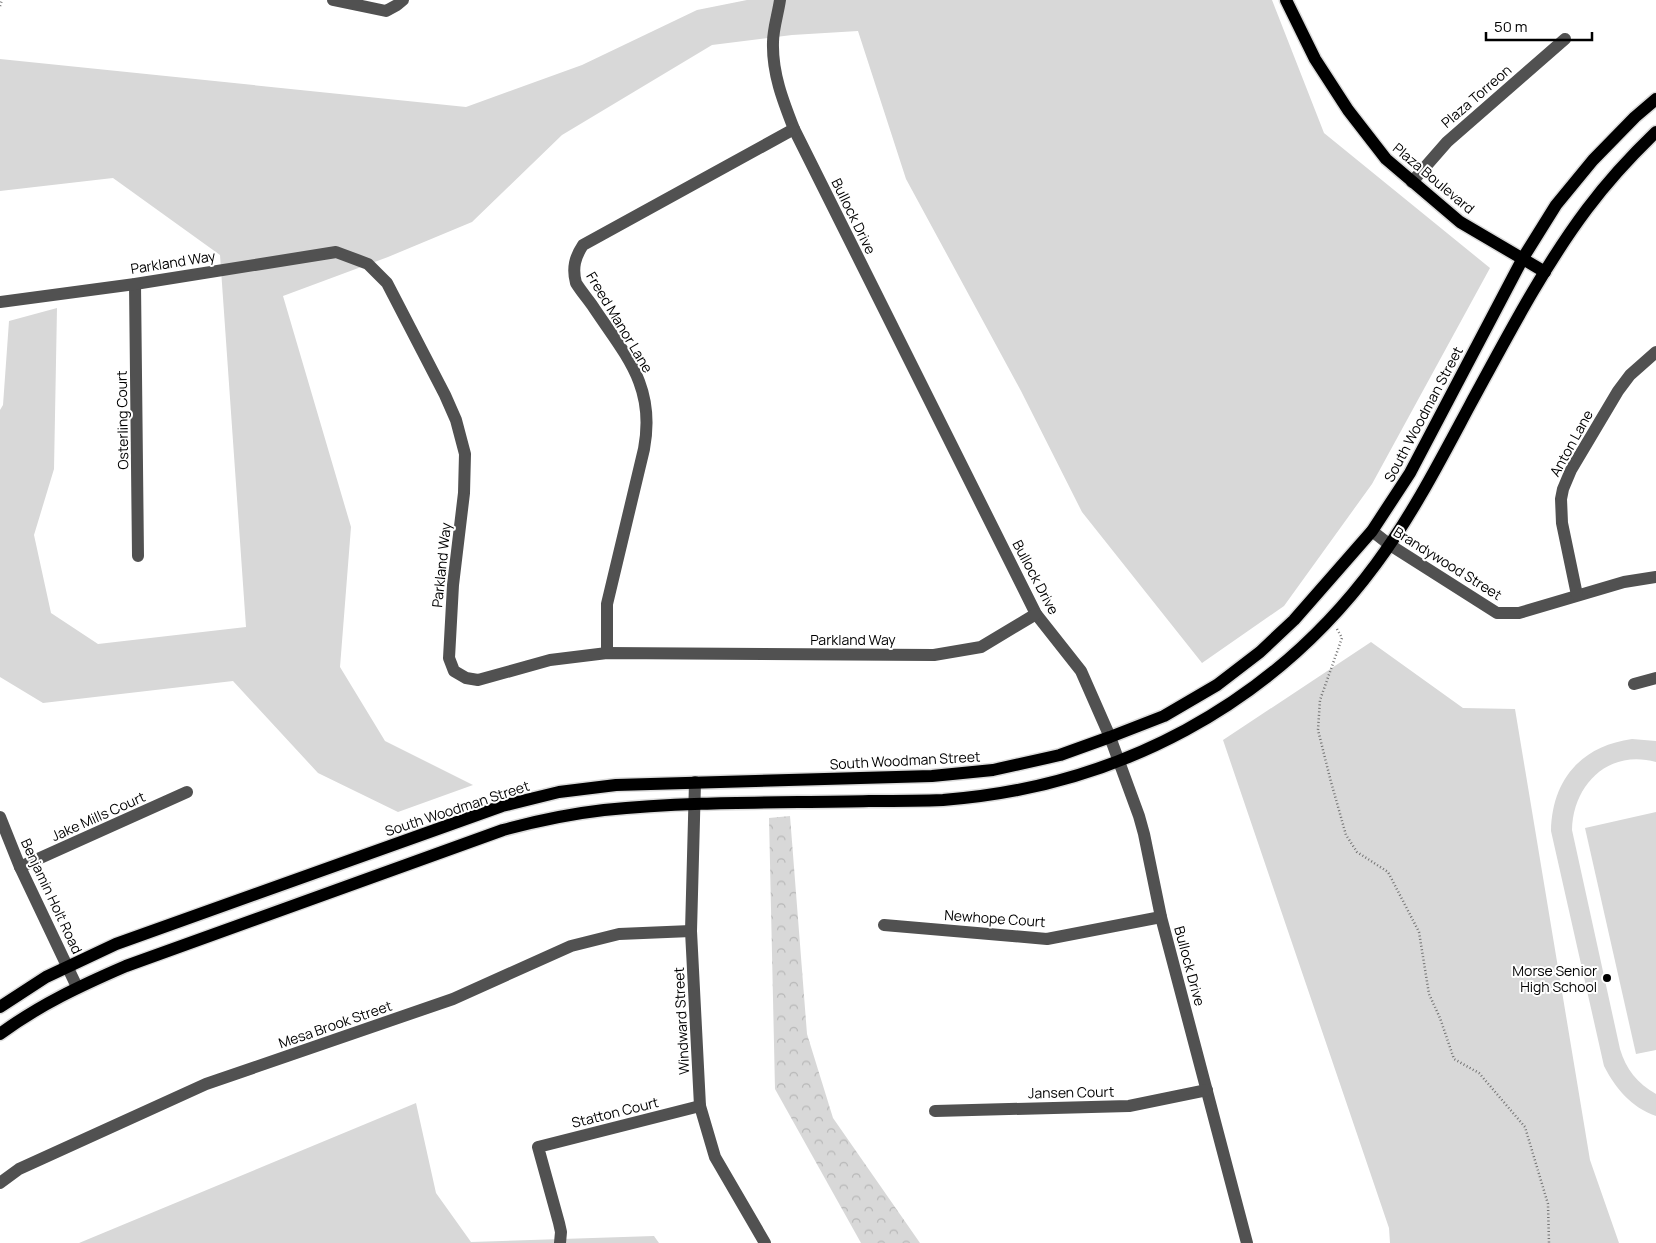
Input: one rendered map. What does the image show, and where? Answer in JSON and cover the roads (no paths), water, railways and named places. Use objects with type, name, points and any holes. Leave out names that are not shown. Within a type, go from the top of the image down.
[{"type":"main road","name":"Plaza Boulevard","points":[[1286,0],[1315,59],[1348,110],[1386,159],[1460,222],[1545,272]]},
{"type":"main road","name":"South Woodman Street","points":[[0,1007],[46,977],[116,944],[502,806],[559,792],[616,785],[932,776],[993,770],[1060,755],[1164,716],[1217,685],[1260,652],[1294,620],[1372,530],[1414,467],[1523,258],[1556,205],[1593,160],[1635,117],[1656,99]]},
{"type":"main road","points":[[0,1034],[18,1021],[77,987],[179,946],[503,830],[549,818],[601,810],[654,806],[941,800],[984,796],[1056,781],[1120,762],[1180,734],[1234,702],[1285,663],[1331,618],[1373,568],[1419,500],[1545,272],[1587,209],[1629,158],[1656,132]]},
{"type":"street","points":[[333,0],[386,10],[400,3]]},
{"type":"street","name":"Bullock Drive","points":[[780,0],[772,41],[774,69],[778,87],[794,129],[1036,614],[1080,671],[1120,762],[1144,834],[1161,917],[1247,1243]]},
{"type":"street","name":"Plaza Torreon","points":[[1412,182],[1446,142],[1565,38]]},
{"type":"street","name":"Freed Manor Lane","points":[[607,653],[607,604],[644,449],[647,410],[642,386],[632,364],[576,283],[574,275],[575,259],[583,245],[794,129]]},
{"type":"street","name":"Parkland Way","points":[[0,302],[135,284],[336,252],[368,264],[387,283],[445,395],[456,420],[466,454],[464,493],[453,585],[449,658],[454,671],[466,678],[478,680],[550,660],[607,653],[934,655],[981,647],[1036,614]]},
{"type":"street","name":"Osterling Court","points":[[135,284],[138,556]]},
{"type":"street","name":"Anton Lane","points":[[1577,595],[1562,523],[1561,499],[1563,489],[1571,470],[1618,391],[1630,375],[1656,352]]},
{"type":"street","name":"Brandywood Street","points":[[1372,530],[1390,545],[1497,612],[1519,612],[1624,582],[1656,576]]},
{"type":"street","points":[[1634,684],[1656,678]]},
{"type":"street","name":"Windward Street","points":[[695,782],[691,931],[700,1106],[715,1157],[765,1243]]},
{"type":"street","name":"Jake Mills Court","points":[[20,867],[187,792]]},
{"type":"street","name":"Benjamin Holt Road","points":[[0,817],[20,867],[77,987]]},
{"type":"street","name":"Newhope Court","points":[[884,925],[1047,939],[1161,917]]},
{"type":"street","name":"Mesa Brook Street","points":[[0,1183],[20,1169],[206,1084],[454,999],[571,946],[619,934],[691,931]]},
{"type":"street","name":"Jansen Court","points":[[935,1111],[1129,1106],[1207,1090]]},
{"type":"street","name":"Statton Court","points":[[560,1243],[560,1223],[538,1147],[700,1106]]},
{"type":"place","name":"Morse Senior High School","points":[[1607,978]]}]
